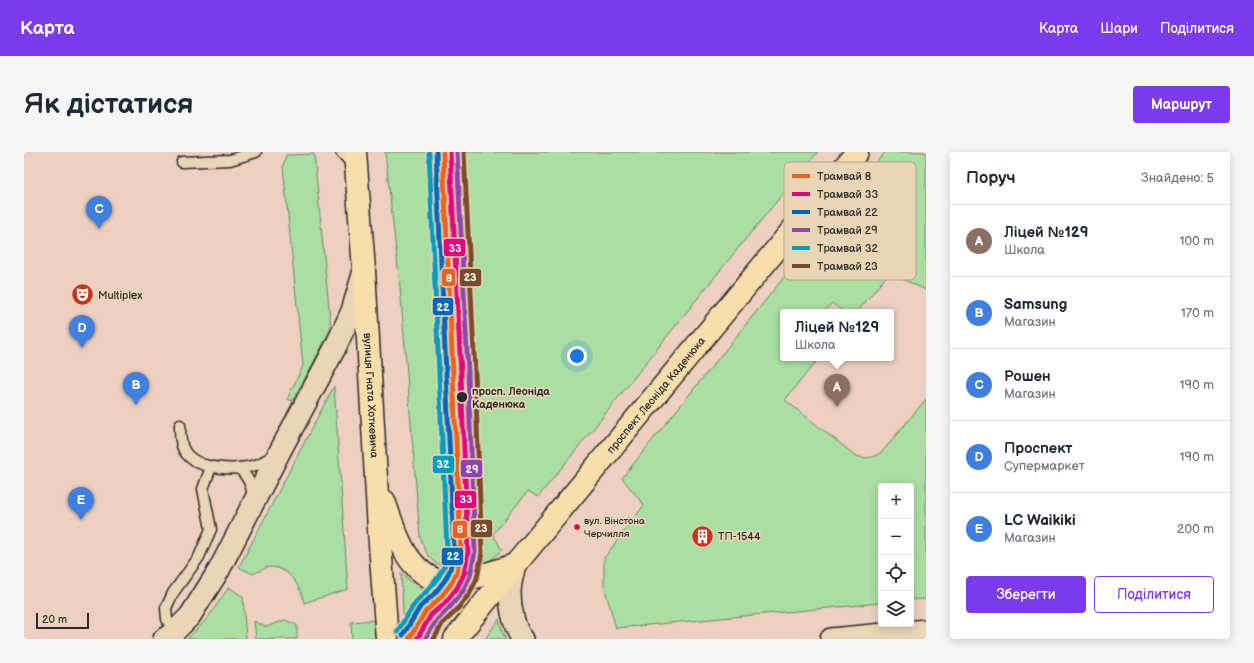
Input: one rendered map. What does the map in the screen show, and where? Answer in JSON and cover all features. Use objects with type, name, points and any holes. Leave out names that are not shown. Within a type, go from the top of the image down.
[{"type":"highway","name":"проспект Леоніда Каденюка","points":[[849,162],[857,152]]},
{"type":"highway","name":"вулиця Гната Хоткевича","points":[[355,160],[364,270],[387,639]]},
{"type":"highway","name":"проспект Леоніда Каденюка","points":[[455,639],[784,240]]},
{"type":"highway","points":[[376,477],[396,534],[408,558],[429,577],[444,582],[471,579],[515,565]]},
{"type":"street","points":[[169,636],[190,616],[213,581],[352,311],[364,270]]},
{"type":"street","points":[[515,565],[510,593],[514,622],[521,637],[524,639]]},
{"type":"street","points":[[831,639],[926,630]]},
{"type":"lane","points":[[182,162],[230,160],[256,152]]},
{"type":"lane","points":[[341,152],[355,160]]},
{"type":"lane","points":[[180,425],[180,437],[184,452],[197,462],[211,467],[239,468],[258,464],[278,453]]},
{"type":"lane","points":[[169,636],[166,608],[173,593],[199,557],[212,529],[203,489],[211,467]]},
{"type":"lane","points":[[239,468],[247,477],[252,488],[254,501]]},
{"type":"green space","points":[[385,152],[818,152],[810,162],[784,162],[784,193],[538,497],[528,491],[493,534],[502,550],[483,565],[452,567],[440,565],[433,561],[428,555],[420,537],[400,286]]},
{"type":"green space","points":[[885,152],[926,152],[926,290],[904,280],[916,280],[916,162],[877,162]]},
{"type":"green space","points":[[314,154],[331,328],[292,401],[287,399],[303,366],[283,166],[286,155]]},
{"type":"green space","points":[[784,277],[784,280],[883,280],[859,309],[840,309],[832,303],[827,309],[780,309],[780,361],[817,361],[785,400],[856,456],[867,458],[882,452],[926,399],[926,599],[914,600],[914,483],[878,483],[878,603],[616,628],[604,586],[604,558],[644,505],[622,478]]},
{"type":"green space","points":[[334,386],[348,589],[304,603],[297,584],[287,573],[275,567],[268,567],[253,574],[239,567]]},
{"type":"green space","points":[[401,573],[419,588],[429,592],[432,590],[418,608],[404,631]]},
{"type":"green space","points":[[229,587],[243,597],[246,639],[187,639],[207,619]]},
{"type":"green space","points":[[499,619],[506,639],[485,639]]},
{"type":"green space","points":[[285,620],[297,625],[297,639],[256,639],[254,621],[266,627]]},
{"type":"green space","points":[[376,620],[377,639],[352,639],[351,622]]},
{"type":"tram line","name":"22","points":[[403,635],[420,607],[435,593],[445,580],[450,570],[454,550],[436,152]]},
{"type":"tram line","name":"8","points":[[409,639],[426,611],[440,598],[451,584],[457,572],[461,551],[443,152]]},
{"type":"tram line","name":"33","points":[[417,639],[431,615],[445,603],[457,588],[464,574],[468,552],[450,152]]},
{"type":"tram line","name":"29","points":[[425,639],[437,620],[463,591],[470,576],[475,552],[457,152]]},
{"type":"tram line","name":"23","points":[[434,639],[442,624],[455,612],[470,593],[477,578],[482,553],[464,152]]},
{"type":"tram line","name":"32","points":[[397,632],[415,603],[430,588],[439,576],[444,567],[447,550],[429,153]]},
{"type":"place","name":"Рошен","points":[[99,229]]},
{"type":"place","name":"Multiplex","points":[[82,295]]},
{"type":"place","name":"Проспект","points":[[82,348]]},
{"type":"place","name":"просп. Леоніда Каденюка","points":[[462,397]]},
{"type":"place","name":"Samsung","points":[[136,405]]},
{"type":"place","name":"Ліцей №129","points":[[837,407]]},
{"type":"place","name":"LC Waikiki","points":[[81,520]]},
{"type":"place","name":"вул. Вінстона Черчилля","points":[[577,527]]},
{"type":"place","name":"ТП-1544","points":[[703,536]]}]
